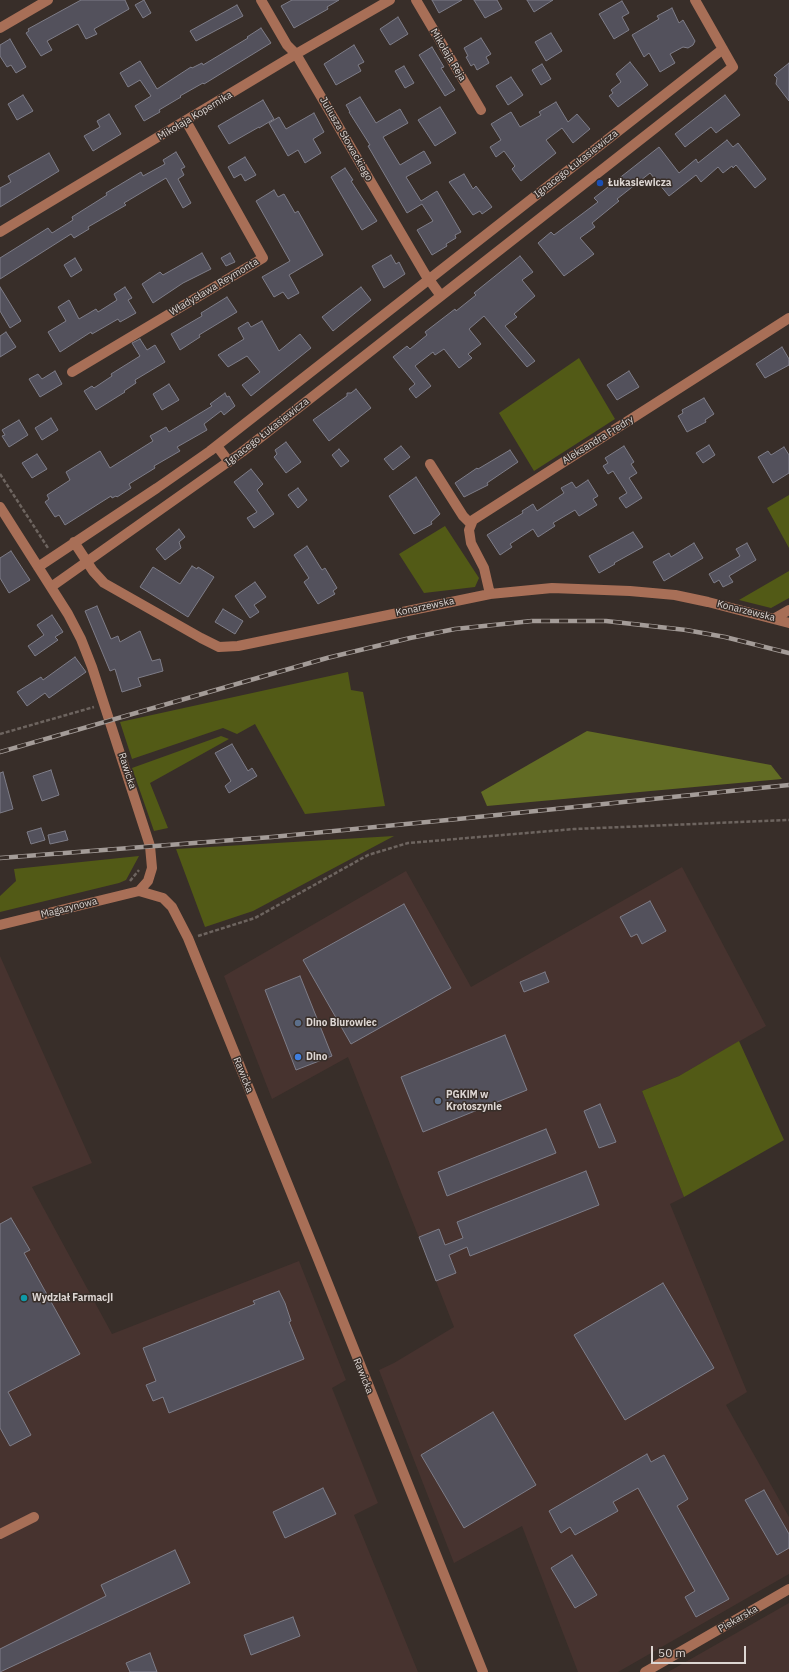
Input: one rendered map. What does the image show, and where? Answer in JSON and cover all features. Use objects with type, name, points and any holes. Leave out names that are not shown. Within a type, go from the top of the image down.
[{"type":"street","points":[[0,28],[48,0]]},
{"type":"street","name":"Juliusza Słowackiego","points":[[261,0],[287,45],[296,54],[429,279]]},
{"type":"street","name":"Mikołaja Kopernika","points":[[0,232],[296,54],[390,0]]},
{"type":"street","name":"Mikołaja Reja","points":[[416,0],[481,110]]},
{"type":"street","points":[[695,0],[723,49]]},
{"type":"street","name":"Ignacego Łukasiewicza","points":[[38,567],[158,488],[217,446],[723,49],[733,67],[229,462],[51,587]]},
{"type":"street","name":"Władysława Reymonta","points":[[72,372],[262,258],[186,121]]},
{"type":"street","points":[[429,279],[441,296]]},
{"type":"street","name":"Aleksandra Fredry","points":[[471,524],[473,520],[479,516],[789,318]]},
{"type":"street","points":[[217,446],[229,462]]},
{"type":"street","points":[[430,464],[463,516],[471,524],[469,530],[471,542],[484,568],[490,594]]},
{"type":"street","name":"Rawicka","points":[[0,507],[51,587],[81,639],[92,667],[150,846],[152,868],[148,881],[135,892]]},
{"type":"street","points":[[74,542],[87,562]]},
{"type":"street","name":"Konarzewska","points":[[87,562],[104,583],[219,647],[238,646],[490,594],[552,588],[630,591],[675,596],[708,602],[775,618],[789,623]]},
{"type":"street","points":[[775,618],[789,610]]},
{"type":"street","name":"Rawicka","points":[[135,892],[163,898],[172,907],[188,938],[482,1672]]},
{"type":"street","name":"Magazynowa","points":[[0,924],[135,892]]},
{"type":"street","points":[[0,1534],[34,1517]]},
{"type":"street","name":"Piekarska","points":[[645,1672],[789,1589]]},
{"type":"path","points":[[0,474],[54,556]]},
{"type":"path","points":[[0,734],[98,706]]},
{"type":"path","points":[[188,938],[255,918],[368,855],[408,843],[574,829],[789,820]]},
{"type":"path","points":[[135,892],[128,882],[137,874],[141,865]]},
{"type":"shaded area","points":[[682,867],[766,1026],[679,1076],[642,1091],[684,1197],[670,1204],[747,1392],[726,1405],[789,1517],[789,1574],[618,1672],[578,1672],[522,1526],[454,1563],[379,1370],[394,1363],[454,1327],[348,1057],[272,1099],[224,976],[406,871],[471,987]]},
{"type":"shaded area","points":[[0,956],[92,1163],[32,1187],[112,1334],[299,1261],[346,1380],[332,1388],[378,1503],[354,1515],[418,1672],[0,1672]]},
{"type":"shaded area","points":[[789,1603],[789,1672],[668,1672]]},
{"type":"green space","points":[[579,358],[615,419],[534,471],[499,413]]},
{"type":"green space","points":[[789,495],[789,548],[767,508]]},
{"type":"green space","points":[[445,526],[479,578],[475,587],[424,593],[399,554]]},
{"type":"green space","points":[[789,571],[789,598],[771,608],[739,600]]},
{"type":"green space","points":[[348,672],[351,690],[363,692],[385,806],[305,814],[255,724],[237,734],[223,728],[132,759],[120,722]]},
{"type":"green space","points":[[587,731],[771,765],[782,779],[487,806],[481,792]]},
{"type":"green space","points":[[221,736],[229,739],[150,783],[168,828],[154,831],[132,768]]},
{"type":"green space","points":[[394,836],[253,911],[205,927],[176,849]]},
{"type":"green space","points":[[139,856],[126,880],[119,883],[0,912],[0,896],[16,881],[14,869]]},
{"type":"green space","points":[[739,1041],[784,1140],[684,1197],[642,1091],[679,1076]]},
{"type":"building","points":[[81,0],[125,0],[129,9],[94,29],[97,34],[86,39],[78,24],[47,41],[52,50],[41,56],[26,33],[29,31],[28,29]]},
{"type":"building","points":[[144,0],[151,13],[143,18],[135,5]]},
{"type":"building","points":[[292,0],[339,0],[327,7],[328,9],[294,28],[281,6]]},
{"type":"building","points":[[432,0],[462,0],[439,13]]},
{"type":"building","points":[[474,0],[497,0],[502,9],[485,18]]},
{"type":"building","points":[[527,0],[553,0],[534,12]]},
{"type":"building","points":[[622,1],[629,13],[622,17],[629,30],[614,39],[599,14]]},
{"type":"building","points":[[237,5],[243,16],[196,41],[190,31]]},
{"type":"building","points":[[672,8],[679,23],[683,20],[695,41],[693,45],[688,48],[683,47],[670,54],[675,63],[660,72],[649,53],[644,57],[632,35],[659,19],[657,16]]},
{"type":"building","points":[[398,17],[408,34],[390,45],[380,29]]},
{"type":"building","points":[[261,28],[271,43],[204,84],[203,83],[180,96],[181,97],[159,110],[160,112],[144,121],[135,106],[151,96],[140,80],[128,87],[120,73],[140,61],[157,89],[191,67],[192,68],[202,63],[203,65],[248,38],[247,37]]},
{"type":"building","points":[[551,33],[562,51],[546,61],[535,42]]},
{"type":"building","points":[[481,38],[491,54],[486,57],[489,63],[477,70],[474,64],[471,66],[466,57],[468,56],[464,48]]},
{"type":"building","points":[[10,39],[26,67],[16,73],[11,65],[7,67],[0,56],[0,45]]},
{"type":"building","points":[[354,45],[364,62],[358,65],[361,71],[336,85],[324,64]]},
{"type":"building","points":[[432,47],[444,67],[441,68],[455,90],[445,96],[419,55]]},
{"type":"building","points":[[630,62],[648,85],[618,107],[609,96],[613,93],[611,90],[621,82],[616,74]]},
{"type":"building","points":[[789,63],[789,101],[776,84],[777,78],[774,75]]},
{"type":"building","points":[[542,64],[551,79],[541,85],[532,70]]},
{"type":"building","points":[[404,66],[414,83],[405,88],[395,71]]},
{"type":"building","points":[[511,77],[523,95],[508,105],[496,86]]},
{"type":"building","points":[[23,95],[33,111],[17,120],[8,104]]},
{"type":"building","points":[[725,95],[740,115],[716,133],[711,127],[685,147],[675,134]]},
{"type":"building","points":[[360,97],[376,123],[400,109],[408,123],[383,137],[400,165],[424,151],[431,163],[406,177],[421,201],[437,191],[461,232],[455,235],[456,238],[446,244],[447,246],[432,255],[417,230],[433,221],[422,204],[407,213],[368,146],[370,145],[349,112],[346,105]]},
{"type":"building","points":[[263,100],[274,119],[229,144],[218,126]]},
{"type":"building","points":[[556,102],[568,122],[577,114],[590,129],[573,143],[562,128],[546,140],[556,153],[521,181],[512,169],[515,166],[504,151],[496,157],[490,147],[501,140],[491,124],[511,112],[520,127],[541,115],[539,112]]},
{"type":"building","points":[[440,107],[456,133],[435,146],[418,120]]},
{"type":"building","points":[[314,113],[324,132],[313,139],[321,153],[305,163],[298,150],[288,156],[269,123],[279,117],[286,129]]},
{"type":"building","points":[[109,114],[121,134],[93,151],[84,136],[100,127],[97,121]]},
{"type":"building","points":[[727,140],[733,147],[738,143],[766,179],[755,188],[736,165],[733,168],[732,166],[723,173],[718,167],[701,182],[696,175],[669,196],[650,173],[617,199],[619,201],[592,223],[595,227],[580,238],[594,254],[564,276],[538,243],[551,232],[554,235],[598,202],[594,198],[659,147],[679,173],[696,159],[698,163]]},
{"type":"building","points":[[176,152],[185,167],[181,169],[184,175],[178,179],[191,203],[183,208],[166,178],[124,203],[126,205],[88,227],[89,229],[74,238],[71,234],[0,279],[0,258],[48,228],[52,233],[73,220],[72,217],[107,195],[106,193],[141,172],[143,176],[165,164],[163,160]]},
{"type":"building","points":[[49,153],[59,171],[0,207],[0,188],[11,182],[8,176]]},
{"type":"building","points":[[245,157],[256,175],[245,181],[241,174],[234,178],[228,167]]},
{"type":"building","points":[[345,168],[353,180],[351,181],[377,221],[362,230],[331,177]]},
{"type":"building","points":[[464,174],[473,189],[476,186],[492,207],[482,214],[480,211],[473,215],[449,182]]},
{"type":"building","points":[[274,190],[278,197],[284,194],[295,213],[298,211],[323,255],[289,275],[299,293],[288,299],[283,292],[274,297],[262,277],[290,261],[256,201]]},
{"type":"building","points":[[202,253],[211,269],[183,283],[153,303],[142,284],[160,272],[163,275]]},
{"type":"building","points":[[230,253],[235,262],[226,266],[221,258]]},
{"type":"building","points":[[391,255],[396,264],[399,262],[405,274],[384,288],[372,266]]},
{"type":"building","points":[[520,256],[533,272],[522,280],[535,296],[514,314],[517,317],[505,326],[535,361],[527,367],[484,316],[469,329],[481,344],[468,354],[472,358],[459,368],[444,349],[435,355],[433,352],[415,366],[431,386],[416,398],[409,389],[415,384],[393,357],[407,346],[410,349],[427,335],[425,332],[455,309],[456,311],[476,295],[474,293]]},
{"type":"building","points":[[75,258],[82,270],[71,277],[64,265]]},
{"type":"building","points":[[0,287],[21,321],[10,328],[0,311]]},
{"type":"building","points":[[125,287],[132,298],[128,300],[136,313],[120,322],[118,319],[92,334],[91,332],[60,352],[48,332],[66,321],[58,307],[69,300],[79,319],[96,309],[98,312],[117,300],[114,294]]},
{"type":"building","points":[[361,287],[371,300],[333,331],[322,317]]},
{"type":"building","points":[[227,297],[237,312],[199,335],[200,337],[180,350],[171,334],[202,316],[201,313]]},
{"type":"building","points":[[262,321],[279,351],[300,334],[311,348],[251,396],[242,385],[260,372],[247,356],[228,367],[218,355],[244,339],[238,328],[248,322],[251,327]]},
{"type":"building","points":[[6,332],[16,347],[0,357],[0,336]]},
{"type":"building","points":[[140,339],[147,350],[155,345],[165,362],[135,380],[136,383],[124,391],[125,392],[96,410],[84,391],[92,386],[94,388],[112,376],[111,374],[140,356],[132,343]]},
{"type":"building","points":[[782,347],[789,359],[789,365],[765,378],[756,364]]},
{"type":"building","points":[[55,371],[62,384],[40,397],[29,379],[38,374],[42,379]]},
{"type":"building","points":[[629,371],[639,387],[617,400],[607,385]]},
{"type":"building","points":[[169,384],[179,400],[162,410],[153,394]]},
{"type":"building","points":[[356,389],[371,408],[329,441],[313,420],[347,396],[347,393],[351,393]]},
{"type":"building","points":[[225,393],[227,397],[229,396],[235,406],[224,415],[221,411],[204,424],[207,430],[177,447],[180,451],[154,466],[155,468],[129,484],[131,488],[117,497],[112,498],[111,496],[65,525],[59,515],[55,517],[45,502],[49,499],[47,495],[70,480],[66,472],[100,451],[110,468],[153,441],[150,436],[166,427],[169,432],[212,406],[210,404]]},
{"type":"building","points":[[704,398],[714,414],[705,420],[706,422],[687,432],[678,416],[683,413],[682,410]]},
{"type":"building","points":[[51,418],[58,430],[42,440],[35,428]]},
{"type":"building","points":[[19,420],[28,435],[9,447],[2,436],[5,435],[2,430]]},
{"type":"building","points":[[286,442],[301,462],[286,473],[274,457],[277,454],[275,450]]},
{"type":"building","points":[[709,445],[715,455],[703,463],[696,453]]},
{"type":"building","points":[[401,446],[410,457],[393,470],[384,459]]},
{"type":"building","points":[[624,446],[634,462],[631,464],[637,473],[629,478],[642,498],[626,508],[619,498],[627,493],[613,471],[608,474],[603,466],[608,463],[605,458]]},
{"type":"building","points":[[784,447],[789,455],[789,473],[773,483],[758,457],[768,451],[771,455]]},
{"type":"building","points":[[339,449],[349,461],[341,467],[332,455]]},
{"type":"building","points":[[510,450],[518,462],[487,483],[488,485],[464,497],[455,483],[477,468],[478,469]]},
{"type":"building","points":[[37,454],[47,469],[32,478],[22,463]]},
{"type":"building","points":[[251,469],[263,484],[257,490],[274,514],[254,528],[247,518],[257,512],[234,482]]},
{"type":"building","points":[[416,477],[440,514],[431,522],[432,524],[414,534],[389,496]]},
{"type":"building","points":[[588,480],[598,496],[593,499],[597,505],[579,516],[575,510],[553,523],[555,526],[538,537],[533,529],[510,544],[512,547],[500,555],[487,535],[523,513],[522,511],[533,504],[537,511],[564,493],[561,488],[572,482],[576,488]]},
{"type":"building","points":[[298,488],[307,500],[298,508],[288,495]]},
{"type":"building","points":[[179,529],[185,537],[179,542],[181,548],[165,560],[156,549]]},
{"type":"building","points":[[633,532],[643,547],[599,573],[589,556]]},
{"type":"building","points":[[694,543],[703,558],[664,581],[653,562],[669,553],[671,557]]},
{"type":"building","points":[[747,543],[756,560],[729,576],[733,582],[723,587],[719,580],[714,583],[709,574],[740,556],[736,549]]},
{"type":"building","points":[[307,546],[322,570],[325,568],[337,588],[333,591],[335,594],[318,604],[304,582],[309,578],[294,555]]},
{"type":"building","points":[[11,551],[30,580],[9,593],[0,578],[0,558]]},
{"type":"building","points":[[192,566],[197,569],[198,567],[214,577],[188,617],[140,587],[153,567],[180,584]]},
{"type":"building","points":[[255,582],[266,597],[254,605],[259,612],[250,618],[235,596]]},
{"type":"building","points":[[97,606],[111,639],[118,636],[120,642],[140,631],[152,661],[160,659],[163,671],[138,678],[141,686],[122,692],[115,669],[110,671],[85,611]]},
{"type":"building","points":[[223,609],[243,621],[235,634],[215,622]]},
{"type":"building","points":[[52,615],[63,632],[55,637],[58,640],[35,656],[28,646],[44,635],[37,625]]},
{"type":"building","points":[[75,657],[86,672],[49,698],[45,693],[27,706],[17,692],[41,677],[43,680]]},
{"type":"building","points":[[232,744],[248,771],[252,768],[257,776],[229,793],[225,786],[231,781],[215,753]]},
{"type":"building","points":[[51,770],[59,795],[42,801],[33,776]]},
{"type":"building","points":[[3,772],[13,809],[0,813],[0,773]]},
{"type":"building","points":[[41,828],[45,840],[31,844],[27,832]]},
{"type":"building","points":[[65,831],[68,840],[50,844],[48,835]]},
{"type":"building","points":[[650,901],[666,931],[642,944],[637,934],[631,937],[620,917]]},
{"type":"building","points":[[404,904],[451,988],[351,1044],[303,960]]},
{"type":"building","points":[[545,972],[549,982],[524,992],[520,982]]},
{"type":"building","name":"Dino Biurowiec","points":[[300,976],[332,1056],[296,1070],[265,990]]},
{"type":"building","points":[[505,1035],[527,1090],[423,1132],[401,1077]]},
{"type":"building","points":[[600,1104],[616,1142],[599,1148],[584,1111]]},
{"type":"building","points":[[546,1129],[556,1153],[447,1196],[438,1172]]},
{"type":"building","points":[[586,1171],[599,1205],[470,1256],[467,1247],[449,1255],[456,1273],[436,1281],[419,1237],[439,1229],[445,1245],[463,1238],[457,1222]]},
{"type":"building","name":"Wydział Farmacji","points":[[11,1218],[30,1250],[24,1253],[80,1354],[8,1392],[31,1435],[10,1446],[0,1428],[0,1224]]},
{"type":"building","points":[[663,1283],[714,1368],[625,1420],[574,1335]]},
{"type":"building","points":[[279,1291],[285,1303],[291,1321],[289,1322],[304,1359],[169,1413],[163,1397],[153,1401],[146,1385],[156,1381],[143,1348],[255,1304],[253,1301]]},
{"type":"building","points":[[493,1412],[536,1485],[464,1528],[421,1455]]},
{"type":"building","points":[[647,1454],[651,1462],[664,1455],[688,1499],[677,1506],[729,1599],[696,1617],[685,1597],[695,1591],[638,1488],[613,1502],[618,1511],[575,1535],[570,1527],[561,1533],[549,1511]]},
{"type":"building","points":[[323,1488],[336,1514],[285,1538],[273,1512]]},
{"type":"building","points":[[764,1490],[789,1534],[789,1548],[777,1555],[745,1500]]},
{"type":"building","points":[[175,1550],[190,1583],[0,1672],[0,1649],[106,1596],[101,1585]]},
{"type":"building","points":[[572,1555],[597,1595],[575,1608],[551,1568]]},
{"type":"building","points":[[293,1617],[300,1636],[251,1655],[244,1635]]},
{"type":"building","points":[[150,1653],[157,1672],[130,1672],[126,1663]]},
{"type":"railway","points":[[0,752],[327,658],[455,629],[532,621],[606,621],[686,630],[725,637],[789,653]]},
{"type":"railway","points":[[0,858],[272,837],[789,785]]},
{"type":"place","name":"Łukasiewicza","points":[[600,183]]},
{"type":"place","name":"Dino Biurowiec","points":[[298,1023]]},
{"type":"place","name":"Dino","points":[[298,1057]]},
{"type":"place","name":"PGKiM w Krotoszynie","points":[[438,1101]]},
{"type":"place","name":"Wydział Farmacji","points":[[24,1298]]}]
